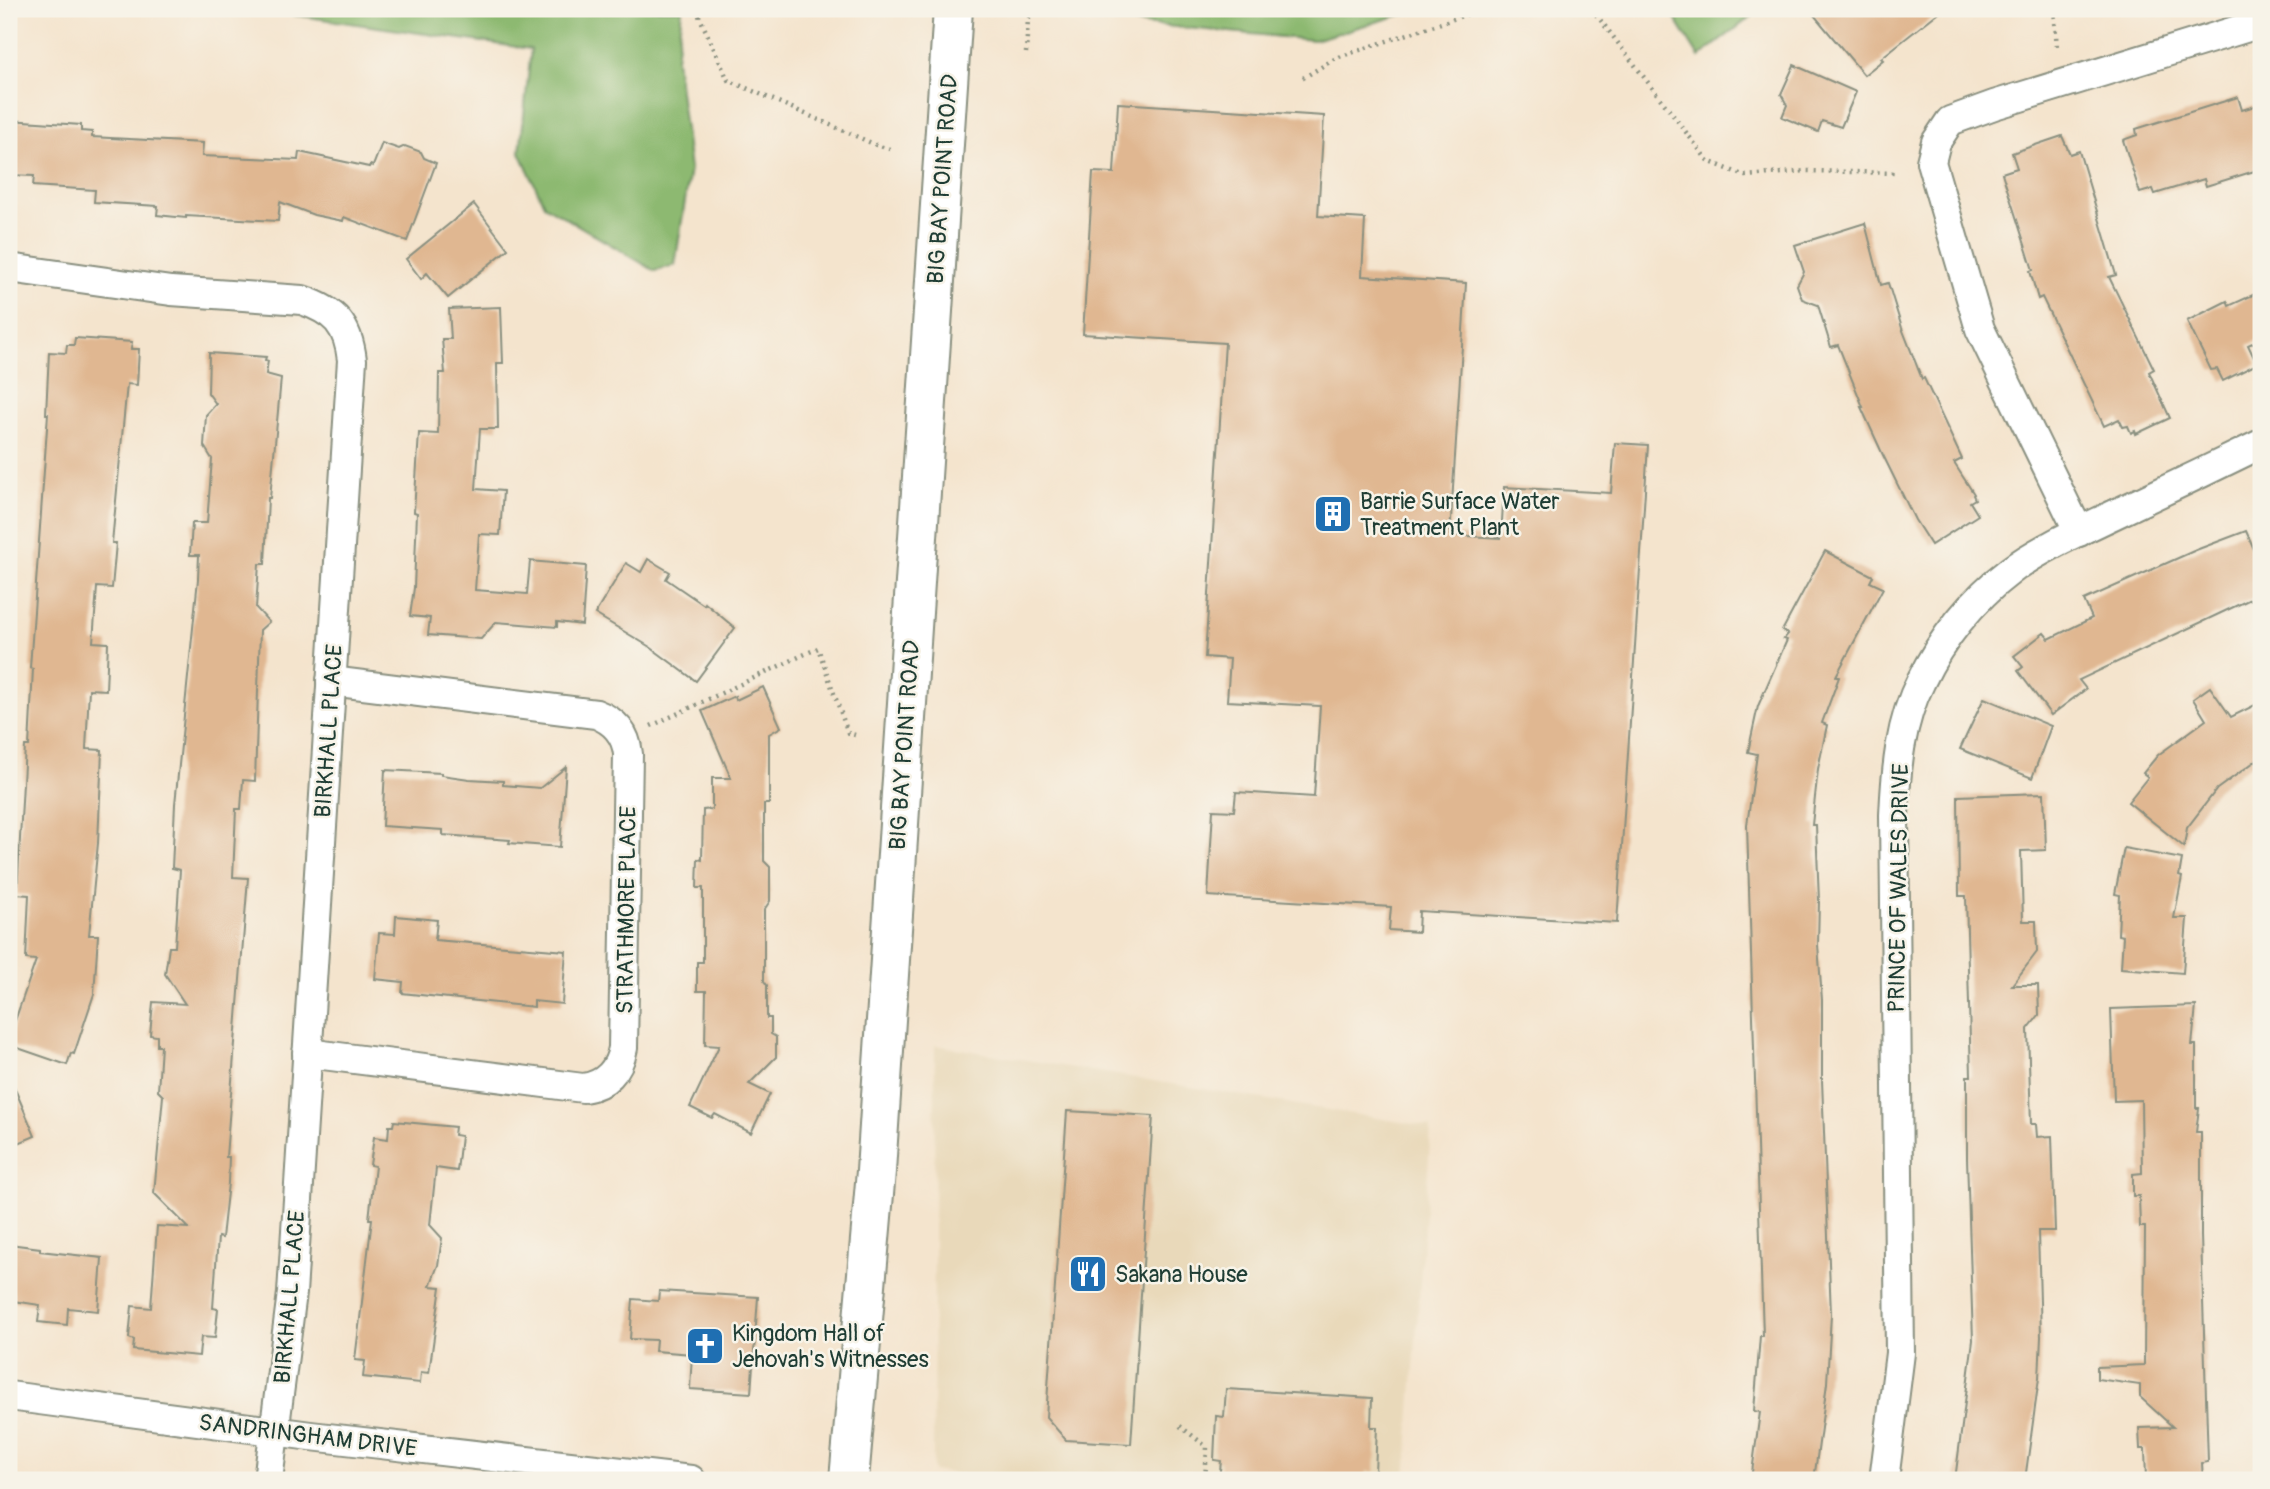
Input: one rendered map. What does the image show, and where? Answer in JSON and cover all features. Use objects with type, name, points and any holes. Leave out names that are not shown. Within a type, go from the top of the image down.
[{"type":"main road","name":"BIG BAY POINT ROAD","points":[[849,1480],[877,1157],[953,9]]},
{"type":"street","points":[[2078,532],[1980,329],[1931,162],[1936,142],[1950,121],[2261,23]]},
{"type":"street","name":"BIRKHALL PLACE","points":[[9,268],[171,291],[302,300],[322,307],[340,323],[349,339],[352,360],[292,1293],[268,1480]]},
{"type":"street","name":"PRINCE OF WALES DRIVE","points":[[1884,1480],[1900,1353],[1894,815],[1896,770],[1906,720],[1920,682],[1943,643],[1971,606],[2011,570],[2078,532],[2261,444]]},
{"type":"street","name":"STRATHMORE PLACE","points":[[307,1053],[583,1088],[600,1083],[612,1074],[621,1059],[623,1048],[628,746],[619,729],[609,720],[593,714],[331,681]]},
{"type":"street","name":"SANDRINGHAM DRIVE","points":[[9,1396],[275,1432],[691,1480]]},
{"type":"path","points":[[696,9],[728,80],[892,150]]},
{"type":"path","points":[[1026,53],[1028,19],[1035,9]]},
{"type":"path","points":[[1303,78],[1336,58],[1483,9]]},
{"type":"path","points":[[1592,9],[1708,161],[1745,176],[1807,171],[1898,173]]},
{"type":"path","points":[[2054,9],[2056,48]]},
{"type":"path","points":[[651,726],[818,648],[848,733],[855,735]]},
{"type":"path","points":[[1180,1426],[1207,1447],[1205,1480]]},
{"type":"shaded area","points":[[935,1045],[1431,1127],[1406,1480],[1007,1480],[933,1471]]},
{"type":"green space","points":[[252,9],[682,9],[676,59],[690,169],[675,265],[655,271],[544,205],[520,152],[531,49]]},
{"type":"green space","points":[[1051,9],[1421,9],[1314,40],[1046,15]]},
{"type":"green space","points":[[1669,9],[1761,9],[1699,57]]},
{"type":"building","points":[[1809,9],[1943,9],[1881,58],[1883,60],[1864,75]]},
{"type":"building","points":[[1794,65],[1856,92],[1841,127],[1822,121],[1818,132],[1782,117],[1787,105],[1781,94]]},
{"type":"building","points":[[2238,97],[2242,110],[2261,104],[2261,169],[2206,186],[2204,179],[2155,194],[2153,189],[2140,193],[2123,140],[2137,135],[2136,129]]},
{"type":"building","name":"Barrie Surface Water Treatment Plant","points":[[1118,103],[1324,116],[1318,216],[1365,219],[1362,276],[1466,283],[1450,535],[1501,538],[1504,487],[1611,493],[1615,443],[1648,445],[1617,923],[1419,911],[1418,932],[1389,930],[1391,907],[1208,896],[1213,810],[1234,811],[1236,792],[1314,797],[1320,706],[1227,701],[1230,659],[1205,657],[1225,343],[1083,334],[1093,172],[1114,173]]},
{"type":"building","points":[[9,120],[81,125],[81,131],[92,132],[92,137],[203,143],[202,156],[298,160],[299,152],[369,167],[373,166],[382,143],[399,149],[405,146],[421,152],[424,158],[436,163],[407,241],[344,217],[343,221],[314,215],[280,202],[278,221],[186,218],[157,215],[158,206],[94,202],[95,190],[33,186],[34,176],[9,175]]},
{"type":"building","points":[[2062,136],[2070,154],[2079,151],[2116,275],[2109,277],[2154,369],[2149,372],[2170,418],[2136,434],[2135,431],[2131,433],[2128,426],[2123,427],[2119,419],[2104,426],[2042,297],[2038,299],[2030,271],[2033,270],[2002,173],[2017,168],[2012,153]]},
{"type":"building","points":[[474,204],[508,249],[448,298],[427,273],[421,279],[406,259]]},
{"type":"building","points":[[1865,223],[1881,285],[1888,283],[1922,379],[1924,378],[1962,459],[1954,463],[1974,494],[1975,499],[1970,502],[1978,515],[1931,545],[1915,520],[1883,455],[1861,407],[1838,345],[1831,347],[1818,305],[1802,299],[1797,285],[1804,272],[1795,245]]},
{"type":"building","points":[[2255,294],[2261,306],[2261,339],[2248,345],[2257,364],[2223,381],[2217,369],[2211,370],[2187,321],[2227,301],[2229,306]]},
{"type":"building","points":[[501,307],[503,363],[497,363],[498,429],[480,429],[476,489],[503,491],[500,535],[479,534],[475,590],[527,594],[530,561],[586,566],[582,625],[557,622],[557,627],[496,622],[481,639],[428,635],[430,618],[410,616],[414,588],[417,513],[414,512],[419,433],[438,434],[439,373],[445,373],[442,339],[451,339],[449,309]]},
{"type":"building","points":[[75,338],[132,342],[131,349],[139,349],[137,385],[127,384],[112,543],[116,543],[112,588],[97,587],[93,642],[108,643],[106,690],[89,689],[86,749],[102,750],[98,843],[89,935],[98,935],[94,994],[74,1054],[71,1053],[67,1065],[9,1045],[9,1038],[36,960],[26,959],[29,895],[17,894],[25,746],[29,746],[33,669],[30,668],[48,414],[49,352],[66,353],[67,345],[74,345]]},
{"type":"building","points":[[209,353],[266,357],[266,374],[281,378],[268,498],[265,564],[259,564],[256,608],[269,622],[260,630],[255,781],[243,780],[241,809],[236,809],[233,877],[248,878],[226,1157],[229,1157],[228,1183],[222,1238],[218,1237],[213,1308],[218,1309],[215,1338],[201,1337],[199,1356],[133,1350],[134,1340],[129,1338],[132,1306],[151,1308],[157,1226],[189,1228],[154,1193],[163,1096],[158,1091],[161,1046],[157,1046],[157,1036],[150,1035],[153,1002],[185,1004],[165,974],[169,947],[175,947],[180,870],[172,868],[175,804],[198,579],[199,555],[190,555],[192,523],[207,523],[212,459],[204,446],[206,415],[216,404],[208,393]]},
{"type":"building","points":[[2246,531],[2261,565],[2261,594],[2079,680],[2086,689],[2051,715],[2018,671],[2023,667],[2014,656],[2044,633],[2049,639],[2092,618],[2084,600],[2196,550]]},
{"type":"building","points":[[1825,551],[1873,576],[1870,582],[1883,588],[1836,676],[1839,677],[1822,723],[1827,725],[1818,769],[1812,825],[1816,825],[1819,901],[1818,945],[1831,1315],[1827,1383],[1814,1480],[1751,1480],[1760,1412],[1754,1411],[1760,1336],[1763,1336],[1747,825],[1757,754],[1748,752],[1758,706],[1787,640],[1784,639],[1788,634],[1782,631]]},
{"type":"building","points":[[648,559],[670,572],[666,579],[704,605],[705,603],[735,628],[696,681],[650,647],[595,614],[626,563],[641,572]]},
{"type":"building","points":[[763,687],[781,727],[769,734],[769,804],[764,804],[764,861],[770,867],[770,901],[764,910],[764,981],[767,985],[767,1018],[771,1018],[771,1034],[776,1037],[776,1057],[749,1084],[770,1094],[751,1133],[715,1114],[712,1118],[690,1107],[719,1046],[705,1045],[706,991],[697,991],[697,962],[703,962],[703,888],[697,888],[698,859],[702,860],[703,810],[712,809],[712,778],[731,778],[702,711],[735,696],[736,700]]},
{"type":"building","points":[[2210,687],[2231,717],[2261,702],[2261,757],[2217,789],[2187,828],[2184,847],[2128,802],[2148,777],[2143,773],[2158,755],[2206,720],[2193,699]]},
{"type":"building","points":[[1984,698],[2051,726],[2032,778],[1960,749]]},
{"type":"building","points":[[566,767],[560,847],[443,835],[443,830],[382,826],[385,770],[441,773],[469,779],[503,781],[503,785],[540,788]]},
{"type":"building","points":[[2044,793],[2046,850],[2021,851],[2023,921],[2036,921],[2037,952],[2012,985],[2038,985],[2039,1015],[2028,1029],[2031,1124],[2036,1124],[2037,1137],[2052,1136],[2055,1231],[2038,1231],[2041,1337],[2039,1378],[2025,1480],[1955,1480],[1973,1340],[1967,1158],[1967,1076],[1971,1076],[1966,896],[1959,896],[1958,796]]},
{"type":"building","points":[[2124,848],[2182,859],[2179,876],[2182,877],[2174,918],[2187,918],[2183,973],[2121,968],[2123,936],[2118,935],[2120,895],[2115,894]]},
{"type":"building","points":[[396,916],[437,920],[435,940],[566,951],[562,1004],[534,1001],[534,1007],[402,993],[403,982],[375,979],[379,933],[395,934]]},
{"type":"building","points":[[2196,1006],[2192,1045],[2196,1045],[2196,1108],[2199,1108],[2196,1132],[2201,1132],[2201,1236],[2208,1462],[2202,1463],[2203,1480],[2146,1480],[2145,1449],[2140,1449],[2139,1428],[2173,1427],[2140,1397],[2140,1385],[2097,1379],[2097,1367],[2144,1365],[2145,1227],[2140,1227],[2139,1196],[2133,1196],[2133,1174],[2142,1173],[2141,1100],[2114,1101],[2111,1009]]},
{"type":"building","points":[[9,1075],[35,1136],[9,1147]]},
{"type":"building","points":[[1067,1111],[1153,1116],[1131,1444],[1066,1440],[1046,1417]]},
{"type":"building","points":[[394,1121],[455,1127],[454,1135],[461,1136],[457,1171],[436,1168],[430,1225],[442,1238],[438,1265],[430,1286],[441,1287],[429,1373],[421,1372],[420,1383],[363,1377],[365,1361],[355,1360],[372,1219],[369,1219],[375,1166],[370,1165],[374,1137],[388,1139],[389,1126],[393,1126]]},
{"type":"building","points":[[9,1244],[40,1248],[40,1251],[102,1258],[98,1311],[68,1308],[67,1325],[38,1322],[40,1305],[13,1301],[14,1293],[9,1292]]},
{"type":"building","name":"Kingdom Hall of Jehovah's Witnesses","points":[[659,1291],[758,1297],[751,1393],[690,1389],[692,1354],[655,1351],[656,1340],[630,1339],[633,1299],[658,1301]]},
{"type":"building","points":[[1226,1389],[1372,1398],[1371,1427],[1377,1427],[1375,1472],[1367,1471],[1366,1480],[1219,1480],[1221,1461],[1214,1460],[1216,1416],[1224,1417]]},
{"type":"place","name":"Barrie Surface Water Treatment Plant","points":[[1333,514]]},
{"type":"place","name":"Sakana House","points":[[1088,1274]]},
{"type":"place","name":"Kingdom Hall of Jehovah's Witnesses","points":[[705,1346]]}]
